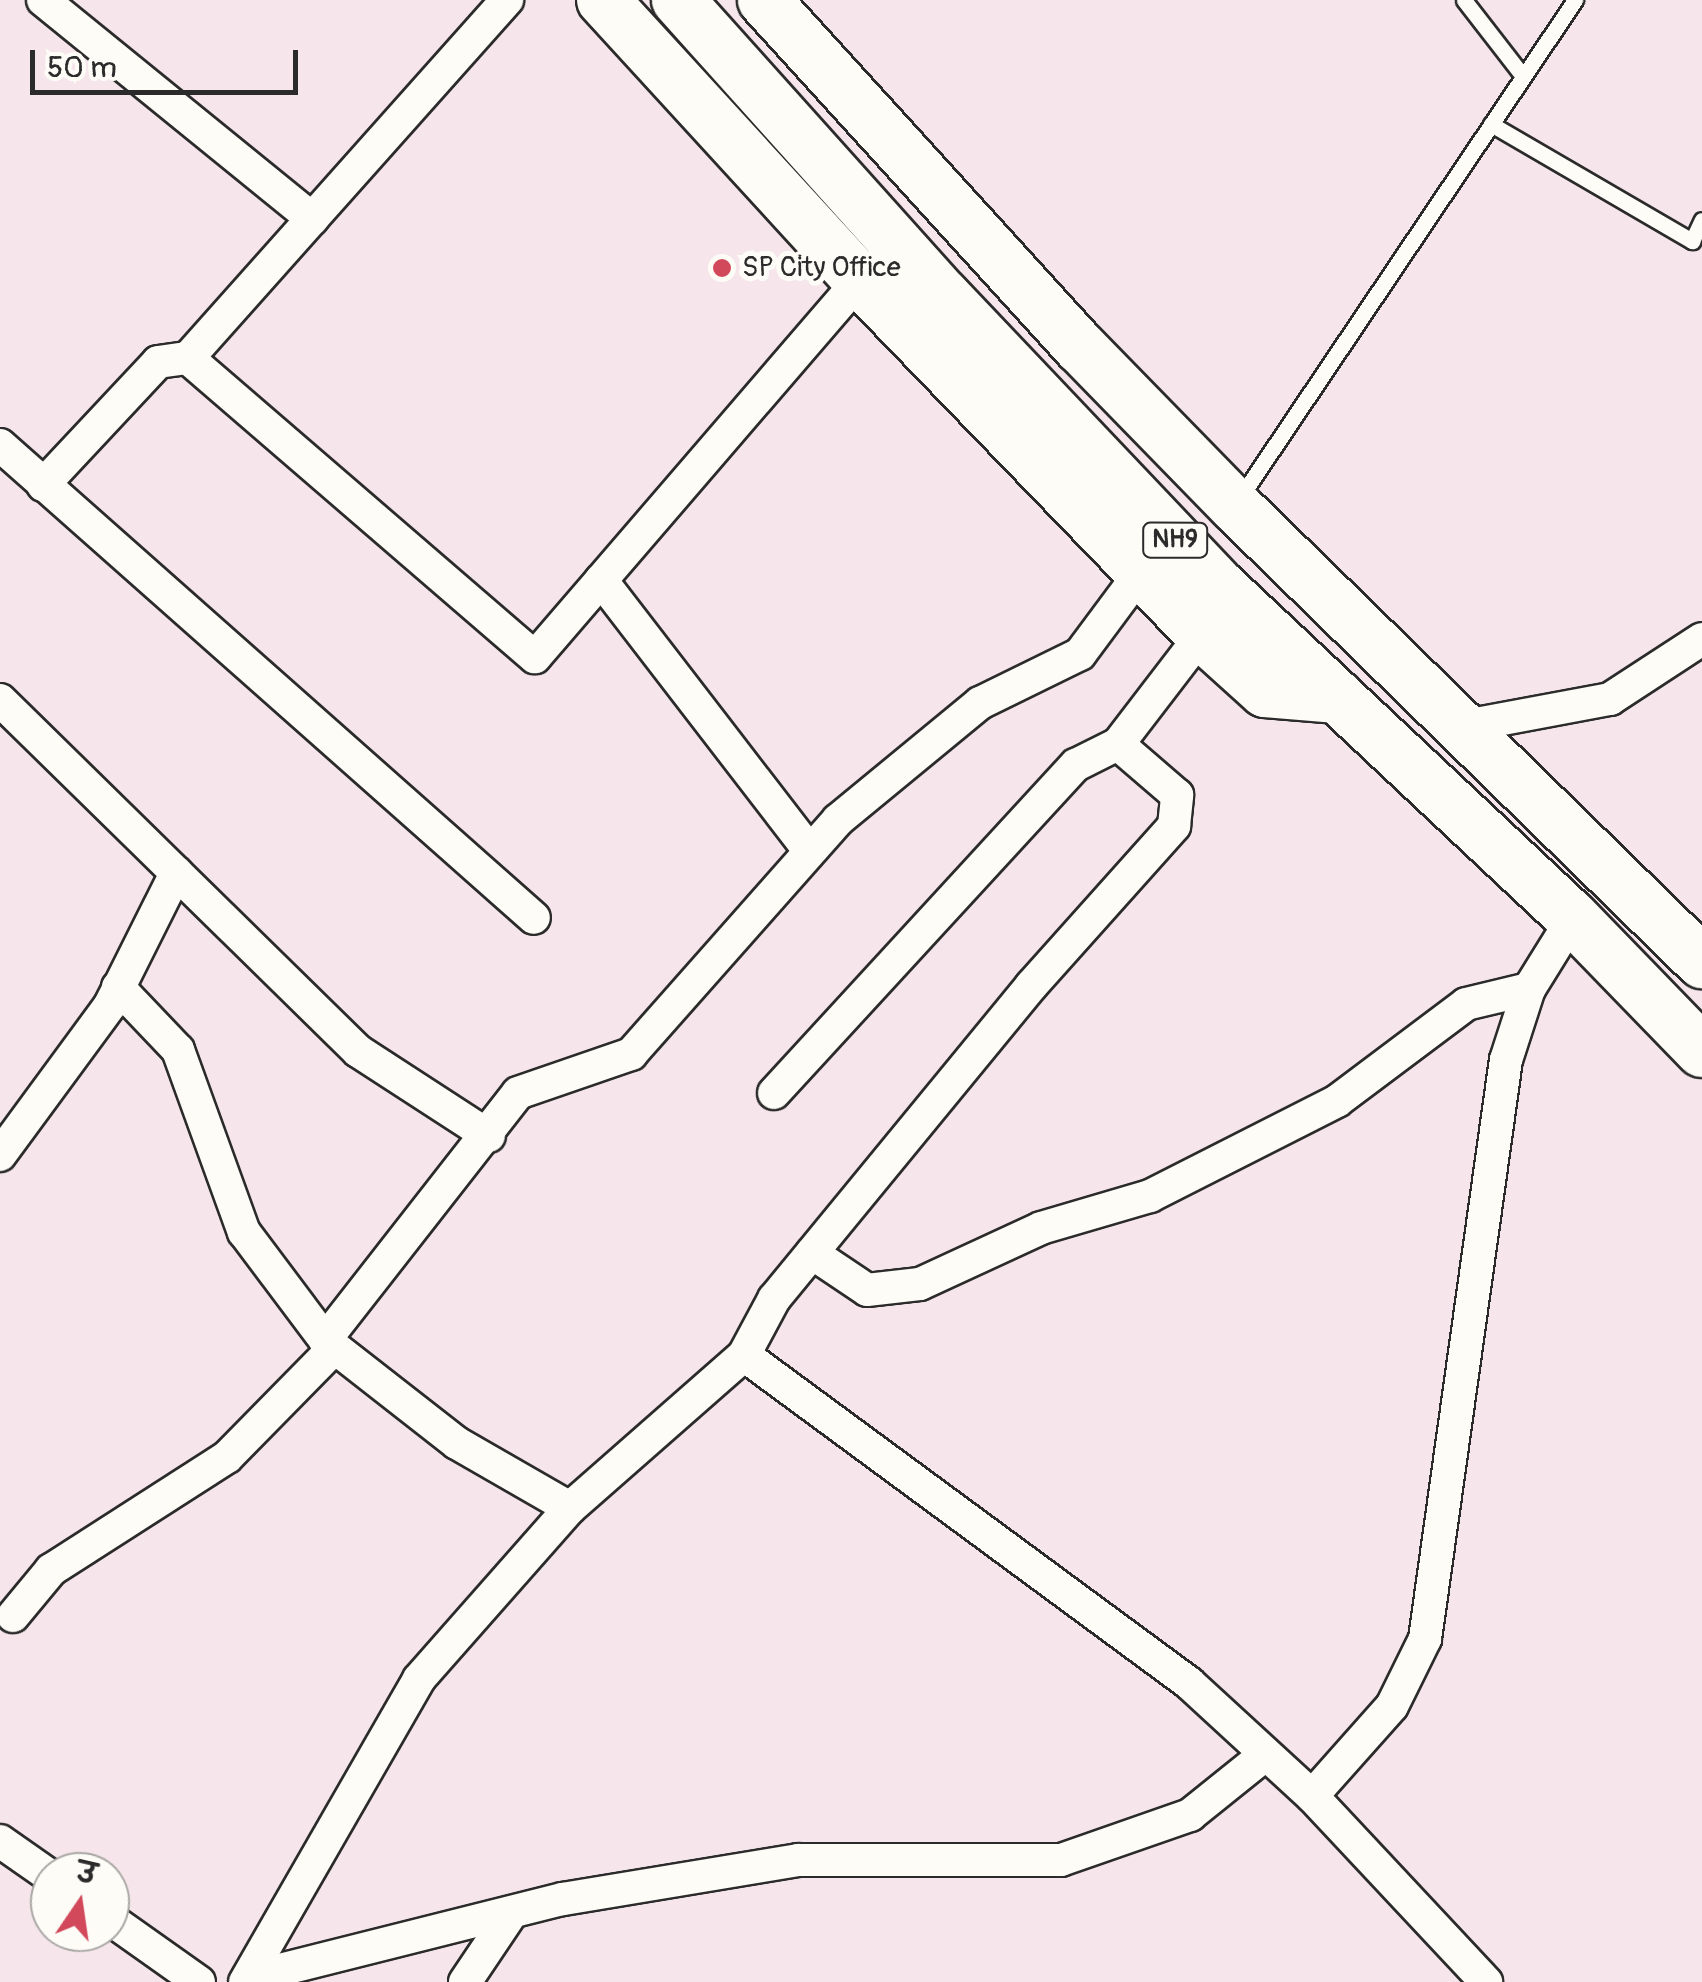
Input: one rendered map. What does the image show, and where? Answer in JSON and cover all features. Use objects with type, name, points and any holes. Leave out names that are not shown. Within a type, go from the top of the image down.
[{"type":"highway","points":[[603,0],[860,280],[1154,554]]},
{"type":"highway","name":"NH9","points":[[678,0],[894,240],[1154,554],[1216,615],[1338,697],[1573,918],[1702,1051]]},
{"type":"highway","name":"NH9","points":[[764,0],[1235,506],[1702,962]]},
{"type":"highway","points":[[1573,918],[1614,878]]},
{"type":"street","points":[[43,0],[312,218]]},
{"type":"street","points":[[44,485],[158,362],[188,358],[507,0]]},
{"type":"street","points":[[188,358],[535,657],[894,240]]},
{"type":"street","points":[[0,445],[534,918]]},
{"type":"street","points":[[13,1616],[51,1570],[227,1457],[330,1344],[518,1094],[630,1054],[838,820],[980,703],[1080,654],[1154,554]]},
{"type":"street","points":[[601,580],[810,852]]},
{"type":"street","points":[[774,1093],[1076,765],[1118,744],[1216,615]]},
{"type":"street","points":[[1460,727],[1610,699],[1702,639]]},
{"type":"street","points":[[0,700],[358,1051],[489,1136]]},
{"type":"street","points":[[246,1980],[419,1680],[570,1508],[744,1355],[774,1299],[1031,986],[1174,826],[1176,796],[1118,744]]},
{"type":"street","points":[[0,1155],[118,987],[176,873]]},
{"type":"street","points":[[1312,1796],[1392,1706],[1425,1639],[1506,1060],[1529,989],[1573,918]]},
{"type":"street","points":[[118,987],[178,1050],[244,1232],[330,1344],[458,1443],[570,1508]]},
{"type":"street","points":[[812,1253],[867,1290],[920,1284],[1041,1228],[1150,1196],[1337,1101],[1466,1004],[1529,989]]},
{"type":"street","points":[[744,1355],[1189,1682],[1312,1796],[1486,1982]]},
{"type":"street","points":[[246,1980],[512,1912],[798,1860],[1061,1860],[1190,1815],[1266,1754]]},
{"type":"street","points":[[0,1841],[30,1862]]},
{"type":"street","points":[[465,1982],[512,1912]]},
{"type":"street","points":[[130,1933],[199,1982]]},
{"type":"lane","points":[[1464,0],[1524,76]]},
{"type":"lane","points":[[1235,506],[1574,0]]},
{"type":"lane","points":[[1491,124],[1692,240],[1702,220]]},
{"type":"place","name":"SP City Office","points":[[722,268]]}]
